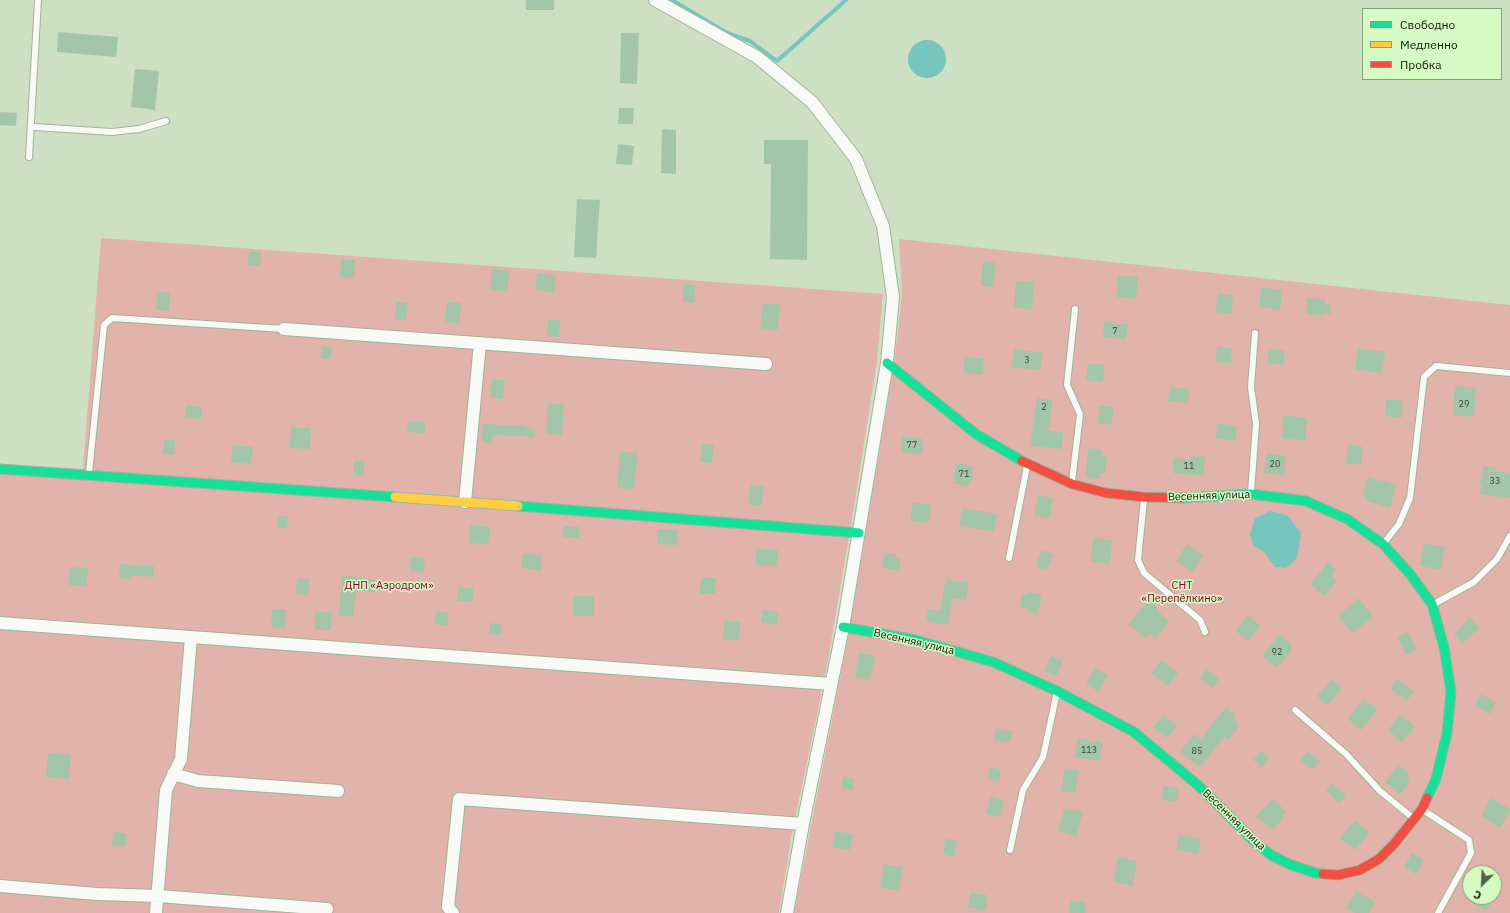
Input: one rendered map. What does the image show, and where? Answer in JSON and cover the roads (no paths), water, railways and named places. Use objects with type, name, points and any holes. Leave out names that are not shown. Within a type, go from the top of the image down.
[{"type":"street","points":[[655,0],[757,57],[812,102],[856,159],[883,226],[892,297],[887,363],[843,627],[803,824],[788,913]]},
{"type":"street","points":[[284,329],[766,364]]},
{"type":"street","points":[[464,502],[480,343]]},
{"type":"street","name":"Весенняя улица","points":[[843,627],[916,640],[993,662],[1057,690],[1134,732],[1199,786],[1256,843],[1271,855],[1289,864],[1315,873],[1338,875],[1360,870],[1379,859],[1415,820],[1422,809],[1438,771],[1447,733],[1451,692],[1444,647],[1432,604],[1410,574],[1383,544],[1347,519],[1306,501],[1251,494],[1191,498],[1144,497],[1106,493],[1072,484],[1028,464],[976,434],[887,363]]},
{"type":"street","points":[[0,469],[464,502],[859,534]]},
{"type":"street","points":[[0,623],[832,684]]},
{"type":"street","points":[[156,913],[166,790],[181,759],[191,637]]},
{"type":"street","points":[[173,774],[198,781],[338,791]]},
{"type":"street","points":[[453,913],[448,907],[459,799],[803,824]]},
{"type":"street","points":[[0,886],[327,909]]},
{"type":"lane","points":[[29,157],[38,0]]},
{"type":"lane","points":[[34,127],[112,132],[139,129],[166,121]]},
{"type":"lane","points":[[1072,484],[1080,414],[1067,385],[1075,310]]},
{"type":"lane","points":[[89,475],[104,325],[112,318],[284,329]]},
{"type":"lane","points":[[1251,494],[1256,424],[1251,387],[1255,333]]},
{"type":"lane","points":[[1383,544],[1399,524],[1410,498],[1424,377],[1436,366],[1510,373]]},
{"type":"lane","points":[[1010,558],[1028,464]]},
{"type":"lane","points":[[1144,497],[1138,560],[1144,573],[1200,620],[1205,632]]},
{"type":"lane","points":[[1432,604],[1474,582],[1497,559],[1510,536]]},
{"type":"lane","points":[[1010,850],[1023,790],[1043,757],[1057,690]]},
{"type":"lane","points":[[1295,710],[1346,754],[1380,791],[1415,820]]},
{"type":"lane","points":[[1422,809],[1469,840],[1471,853],[1438,913]]},
{"type":"water","points":[[923,40],[931,40],[941,45],[945,52],[945,66],[941,73],[931,78],[923,78],[913,73],[911,70],[908,63],[908,55],[913,45],[916,43]]},
{"type":"water","points":[[1270,511],[1287,515],[1301,533],[1297,558],[1286,568],[1275,567],[1264,552],[1253,545],[1250,534],[1255,518]]},
{"type":"waterway","points":[[672,0],[727,33],[750,41],[777,61],[846,0]]},
{"type":"park label","name":"ДНП «Аэродром»","points":[[389,586]]},
{"type":"park label","name":"СНТ «Перепёлкино»","points":[[1182,592]]}]
